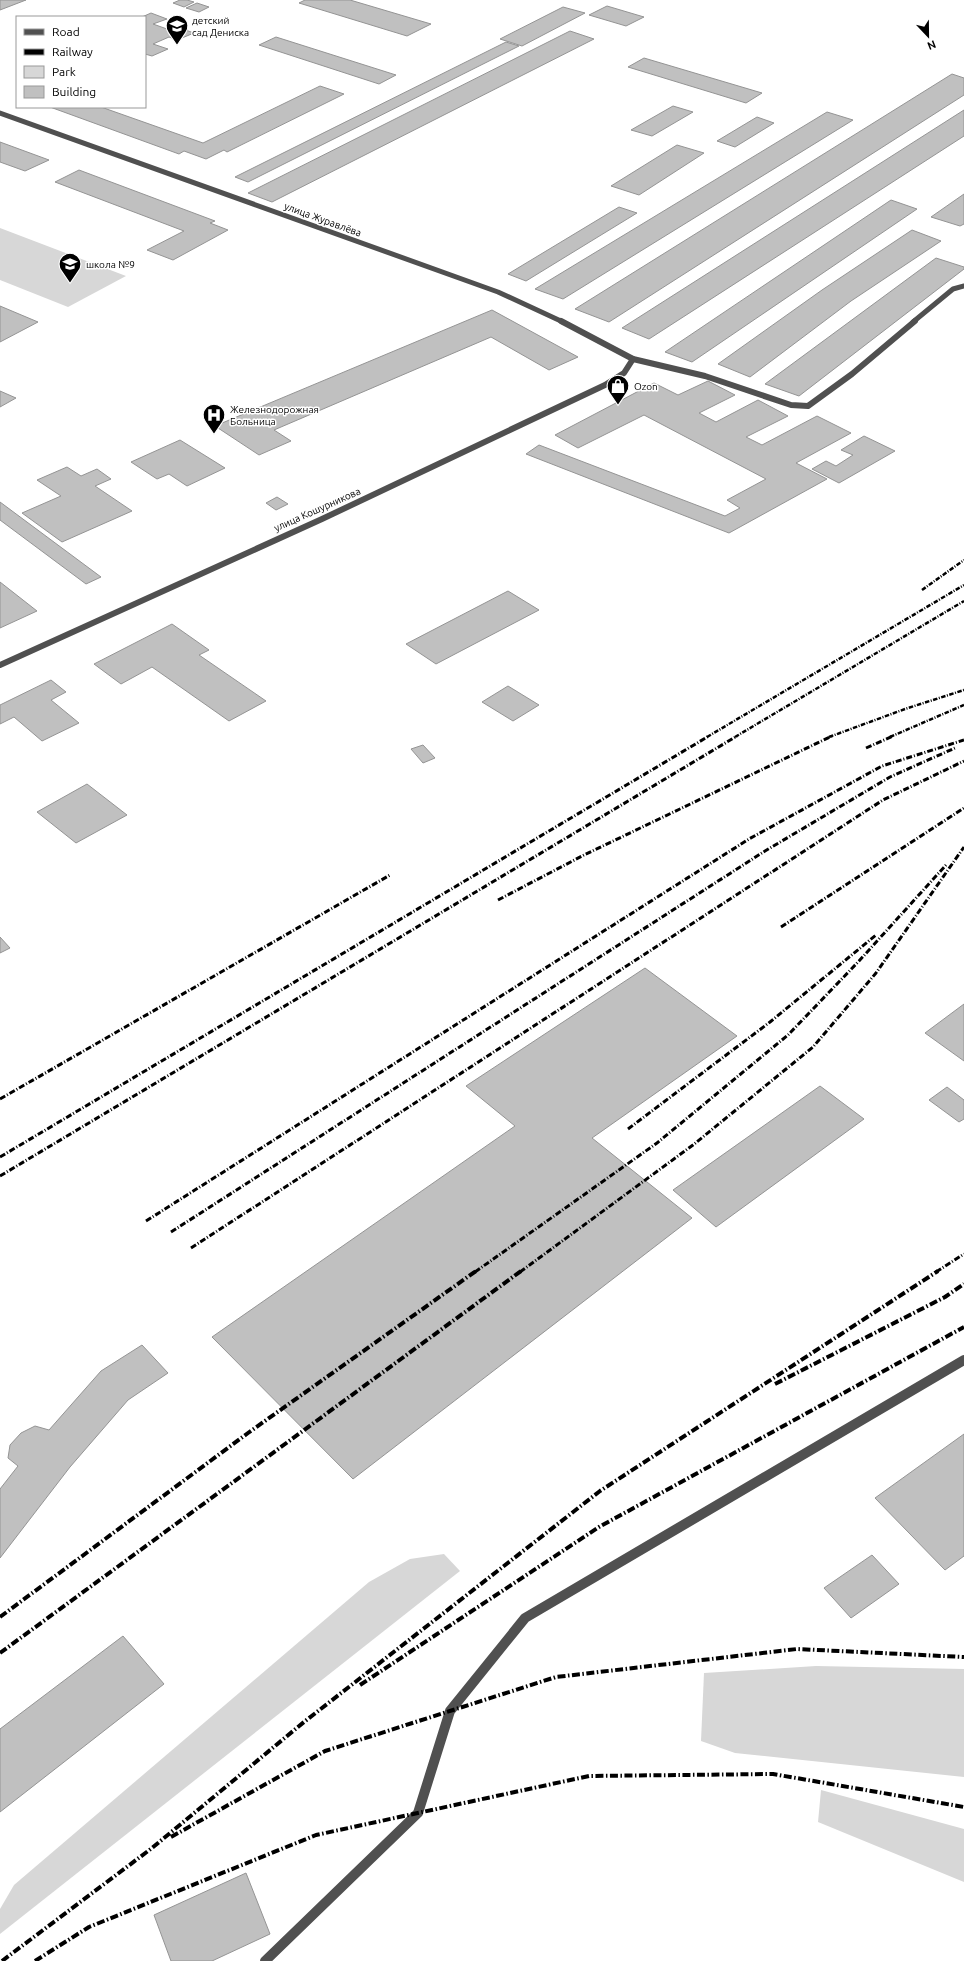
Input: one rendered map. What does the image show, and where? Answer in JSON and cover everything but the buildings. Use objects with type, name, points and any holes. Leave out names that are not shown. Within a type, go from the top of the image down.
[{"type":"street","name":"улица Журавлёва","points":[[0,113],[498,292],[552,317],[633,359],[699,375],[791,405],[808,406],[852,374],[953,289],[964,286]]},
{"type":"street","name":"улица Кошурникова","points":[[0,665],[322,519],[591,392],[624,374],[633,359]]},
{"type":"street","points":[[265,1961],[418,1813],[450,1711],[525,1618],[964,1360]]},
{"type":"green space","points":[[0,228],[126,276],[68,307],[0,280]]},
{"type":"green space","points":[[444,1554],[460,1571],[0,1934],[0,1909],[14,1885],[369,1582],[410,1559]]},
{"type":"green space","points":[[816,1666],[964,1669],[964,1777],[735,1753],[701,1741],[704,1673]]},
{"type":"green space","points":[[821,1790],[964,1829],[964,1882],[818,1822]]},
{"type":"railway","points":[[922,590],[964,560]]},
{"type":"railway","points":[[707,737],[964,585]]},
{"type":"railway","points":[[735,737],[964,601]]},
{"type":"railway","points":[[829,737],[905,709],[964,690]]},
{"type":"railway","points":[[890,737],[964,705]]},
{"type":"railway","points":[[0,1157],[709,736]]},
{"type":"railway","points":[[0,1176],[737,736]]},
{"type":"railway","points":[[498,900],[584,855],[832,736]]},
{"type":"railway","points":[[866,748],[893,736]]},
{"type":"railway","points":[[146,1221],[749,839],[882,766],[964,740]]},
{"type":"railway","points":[[171,1232],[765,851],[890,777],[955,748]]},
{"type":"railway","points":[[191,1248],[883,800],[964,761]]},
{"type":"railway","points":[[781,927],[964,808]]},
{"type":"railway","points":[[520,1272],[693,1145],[813,1047],[876,973],[964,847]]},
{"type":"railway","points":[[475,1272],[657,1143],[788,1035],[859,961],[946,865]]},
{"type":"railway","points":[[0,1099],[390,875]]},
{"type":"railway","points":[[628,1129],[770,1022],[876,935]]},
{"type":"railway","points":[[936,1272],[964,1254]]},
{"type":"railway","points":[[0,1617],[248,1433],[476,1271]]},
{"type":"railway","points":[[0,1653],[521,1271]]},
{"type":"railway","points":[[2,1961],[152,1848],[304,1722],[600,1491],[938,1271]]},
{"type":"railway","points":[[775,1384],[945,1297],[964,1284]]},
{"type":"railway","points":[[360,1685],[599,1527],[964,1327]]},
{"type":"railway","points":[[171,1837],[325,1751],[556,1677],[797,1649],[964,1657]]},
{"type":"railway","points":[[35,1961],[89,1927],[316,1835],[589,1776],[773,1774],[964,1807]]},
{"type":"place","name":"детский сад Дениска","points":[[177,46]]},
{"type":"place","name":"школа №9","points":[[70,284]]},
{"type":"place","name":"Ozon","points":[[618,406]]},
{"type":"place","name":"Железнодорожная Больница","points":[[214,434]]}]
